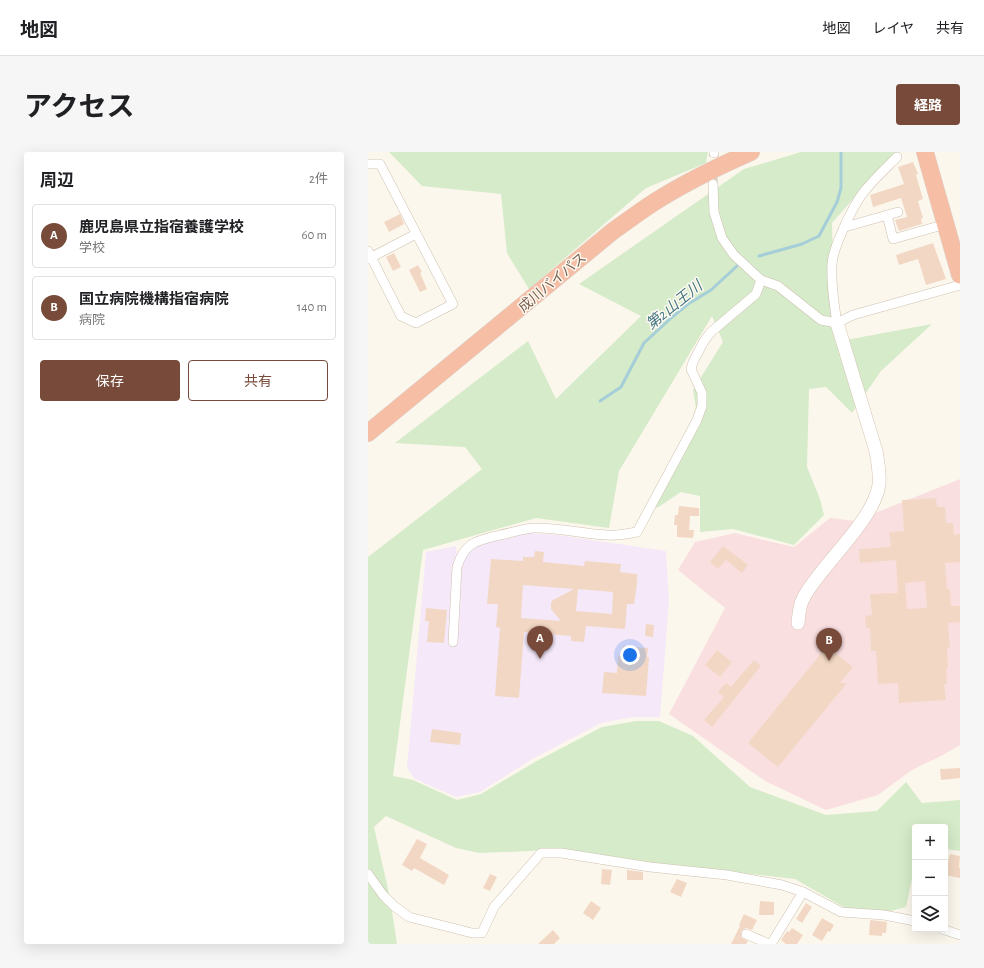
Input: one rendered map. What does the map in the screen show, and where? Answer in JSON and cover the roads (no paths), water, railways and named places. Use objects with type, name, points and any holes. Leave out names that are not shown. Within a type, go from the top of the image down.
[{"type":"highway","name":"成川バイパス","points":[[368,433],[613,231],[653,203],[713,168],[751,152]]},
{"type":"highway","points":[[925,152],[960,275]]},
{"type":"street","points":[[798,623],[802,600],[832,558],[855,531],[872,504],[879,485],[876,452],[837,323],[832,293],[832,264],[834,253],[845,226],[862,193],[897,157]]},
{"type":"street","points":[[368,164],[380,164],[453,304],[416,323],[401,316],[369,256],[416,234]]},
{"type":"street","points":[[713,184],[714,212],[722,238],[734,255],[761,280],[778,286],[820,320],[837,323],[853,315],[960,285]]},
{"type":"street","points":[[845,226],[898,212]]},
{"type":"street","points":[[887,215],[894,239],[946,224]]},
{"type":"street","points":[[453,642],[457,567],[460,556],[467,547],[486,538],[532,528],[553,528],[607,535],[624,535],[637,532],[697,420],[702,406],[702,393],[691,369],[693,362],[711,332],[756,294],[761,280]]},
{"type":"street","points":[[368,874],[382,895],[409,917],[472,933],[482,933],[494,907],[541,853],[561,853],[650,867],[727,875],[782,885],[803,892],[841,912],[884,915],[912,920]]},
{"type":"street","points":[[746,934],[770,944],[803,892]]},
{"type":"street","points":[[948,931],[960,935]]},
{"type":"waterway","name":"第2山王川","points":[[759,256],[802,244],[819,236],[837,202],[841,188],[841,152]]},
{"type":"waterway","name":"第2山王川","points":[[600,401],[621,387],[644,343],[671,318],[688,304],[711,290],[737,266]]},
{"type":"tunnel","points":[[713,184],[714,153]]},
{"type":"place","name":"鹿児島県立指宿養護学校","points":[[540,659]]},
{"type":"place","name":"国立病院機構指宿病院","points":[[829,661]]}]
